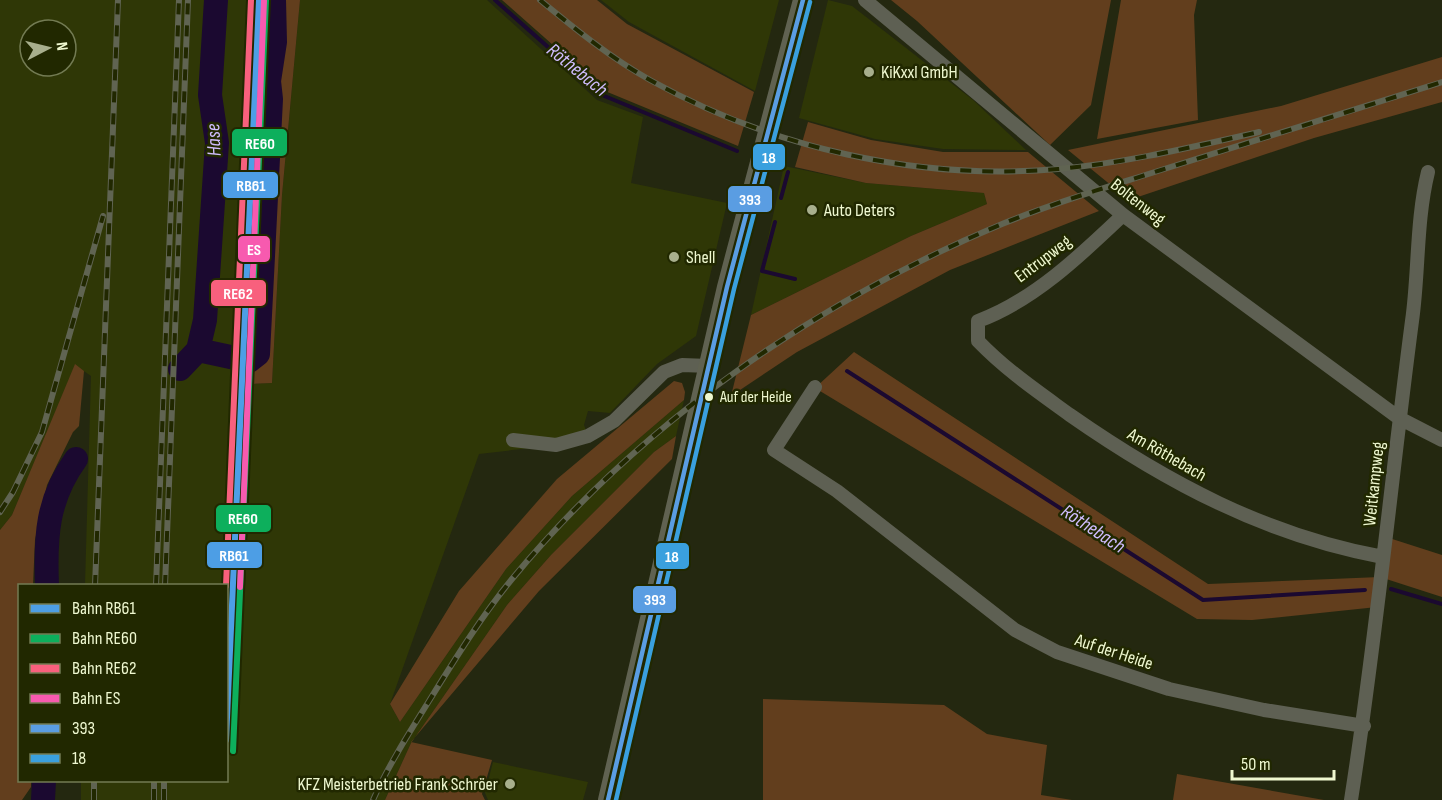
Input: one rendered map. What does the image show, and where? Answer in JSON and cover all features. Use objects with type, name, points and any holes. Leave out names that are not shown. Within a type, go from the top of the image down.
[{"type":"main road","points":[[608,800],[747,207],[804,0]]},
{"type":"street","name":"Boltenweg","points":[[865,0],[1123,215],[1399,418],[1442,440]]},
{"type":"street","name":"Weitkampweg","points":[[1351,800],[1364,726],[1415,298],[1421,199],[1428,172]]},
{"type":"street","name":"Entrupweg","points":[[978,321],[1004,312],[1084,252],[1123,215]]},
{"type":"street","name":"Am Röthebach","points":[[978,321],[978,341],[1004,368],[1106,440],[1164,476],[1237,514],[1293,535],[1340,549],[1383,557]]},
{"type":"street","points":[[513,440],[556,445],[588,436],[614,421],[664,372],[682,365],[709,366]]},
{"type":"street","name":"Auf der Heide","points":[[815,387],[774,450],[837,491],[1015,630],[1057,652],[1169,689],[1264,710],[1364,726]]},
{"type":"shaded area","points":[[0,0],[268,0],[248,384],[272,383],[282,195],[300,0],[487,0],[597,100],[643,117],[631,183],[727,203],[696,336],[657,364],[610,413],[588,411],[584,425],[588,436],[556,445],[479,454],[390,704],[400,722],[506,569],[572,496],[684,400],[676,436],[654,452],[551,555],[507,605],[411,743],[385,800],[81,800],[81,782],[228,782],[228,584],[85,584],[91,376],[75,365],[12,515],[0,530]]},
{"type":"shaded area","points":[[268,0],[300,0],[282,195],[272,383],[248,384]]},
{"type":"shaded area","points":[[502,0],[597,0],[627,24],[754,92],[738,146],[605,91]]},
{"type":"shaded area","points":[[601,0],[779,0],[755,91],[629,22]]},
{"type":"shaded area","points":[[828,0],[852,6],[973,100],[1026,150],[943,149],[875,139],[799,118]]},
{"type":"shaded area","points":[[891,0],[1111,0],[1091,105],[1050,145],[917,21]]},
{"type":"shaded area","points":[[1121,0],[1197,0],[1194,15],[1198,120],[1097,139]]},
{"type":"shaded area","points":[[1442,57],[1442,102],[1314,138],[1129,200],[1068,150],[1281,106]]},
{"type":"shaded area","points":[[808,122],[871,140],[943,152],[1028,152],[1099,211],[950,270],[797,352],[731,396],[751,315],[911,236],[987,204],[984,193],[866,183],[795,167]]},
{"type":"shaded area","points":[[784,166],[866,183],[984,193],[987,204],[911,236],[751,315]]},
{"type":"shaded area","points":[[854,352],[1208,584],[1380,577],[1377,607],[1252,620],[1197,619],[815,388]]},
{"type":"shaded area","points":[[75,364],[84,371],[79,426],[73,432],[47,485],[35,540],[33,584],[18,584],[18,782],[31,782],[31,787],[22,800],[0,800],[0,530],[12,515]]},
{"type":"shaded area","points":[[674,381],[682,383],[685,392],[684,400],[572,496],[506,569],[400,722],[390,704],[459,591],[557,479]]},
{"type":"shaded area","points":[[676,436],[672,459],[539,591],[415,737],[507,605],[551,555],[654,452]]},
{"type":"shaded area","points":[[1386,537],[1442,555],[1442,597],[1380,577]]},
{"type":"shaded area","points":[[763,699],[944,705],[987,734],[1047,745],[1041,795],[1072,800],[763,800]]},
{"type":"shaded area","points":[[412,742],[492,760],[482,794],[485,800],[385,800]]},
{"type":"shaded area","points":[[493,762],[588,782],[583,800],[488,800],[485,793]]},
{"type":"shaded area","points":[[1177,774],[1324,800],[1173,800]]},
{"type":"waterway","name":"Hase","points":[[180,369],[198,350],[205,320],[217,143],[210,95],[216,0]]},
{"type":"waterway","name":"Hase","points":[[198,350],[249,361],[258,354],[271,99],[269,81],[275,42],[274,0]]},
{"type":"waterway","name":"Röthebach","points":[[495,0],[602,95],[737,151]]},
{"type":"waterway","name":"Röthebach","points":[[781,198],[788,172]]},
{"type":"waterway","name":"Röthebach","points":[[775,222],[762,271],[795,279]]},
{"type":"waterway","name":"Röthebach","points":[[847,371],[1203,600],[1365,590]]},
{"type":"waterway","name":"Hase","points":[[47,584],[50,519],[59,489],[76,459]]},
{"type":"waterway","name":"Röthebach","points":[[1391,589],[1442,604]]},
{"type":"waterway","name":"Hase","points":[[43,800],[44,782]]},
{"type":"railway","points":[[95,584],[118,0]]},
{"type":"railway","points":[[156,584],[179,0]]},
{"type":"railway","points":[[165,584],[188,0]]},
{"type":"railway","points":[[540,0],[621,62],[697,104],[796,141],[900,164],[952,170],[1058,169],[1134,159],[1259,132]]},
{"type":"railway","points":[[373,800],[406,737],[479,623],[512,579],[563,522],[617,468],[675,418],[736,372],[799,329],[865,290],[933,255],[1021,216],[1442,82]]},
{"type":"railway","points":[[0,512],[13,492],[42,432],[103,216]]},
{"type":"railway","points":[[94,782],[94,800]]},
{"type":"railway","points":[[154,782],[154,800]]},
{"type":"railway","points":[[164,782],[164,800]]},
{"type":"rail line","name":"RE62","points":[[226,584],[251,0]]},
{"type":"rail line","name":"RB61","points":[[228,695],[259,0]]},
{"type":"rail line","name":"RE60","points":[[233,751],[266,0]]},
{"type":"rail line","name":"ES","points":[[240,587],[264,1]]},
{"type":"transit line","name":"393","points":[[608,800],[727,287],[803,0]]},
{"type":"transit line","name":"18","points":[[616,800],[734,289],[810,2]]},
{"type":"place","name":"KiKxxl GmbH","points":[[869,72]]},
{"type":"place","name":"Auto Deters","points":[[812,210]]},
{"type":"place","name":"Shell","points":[[674,257]]},
{"type":"place","name":"Auf der Heide","points":[[709,397]]},
{"type":"place","name":"KFZ Meisterbetrieb Frank Schröer","points":[[510,784]]}]
